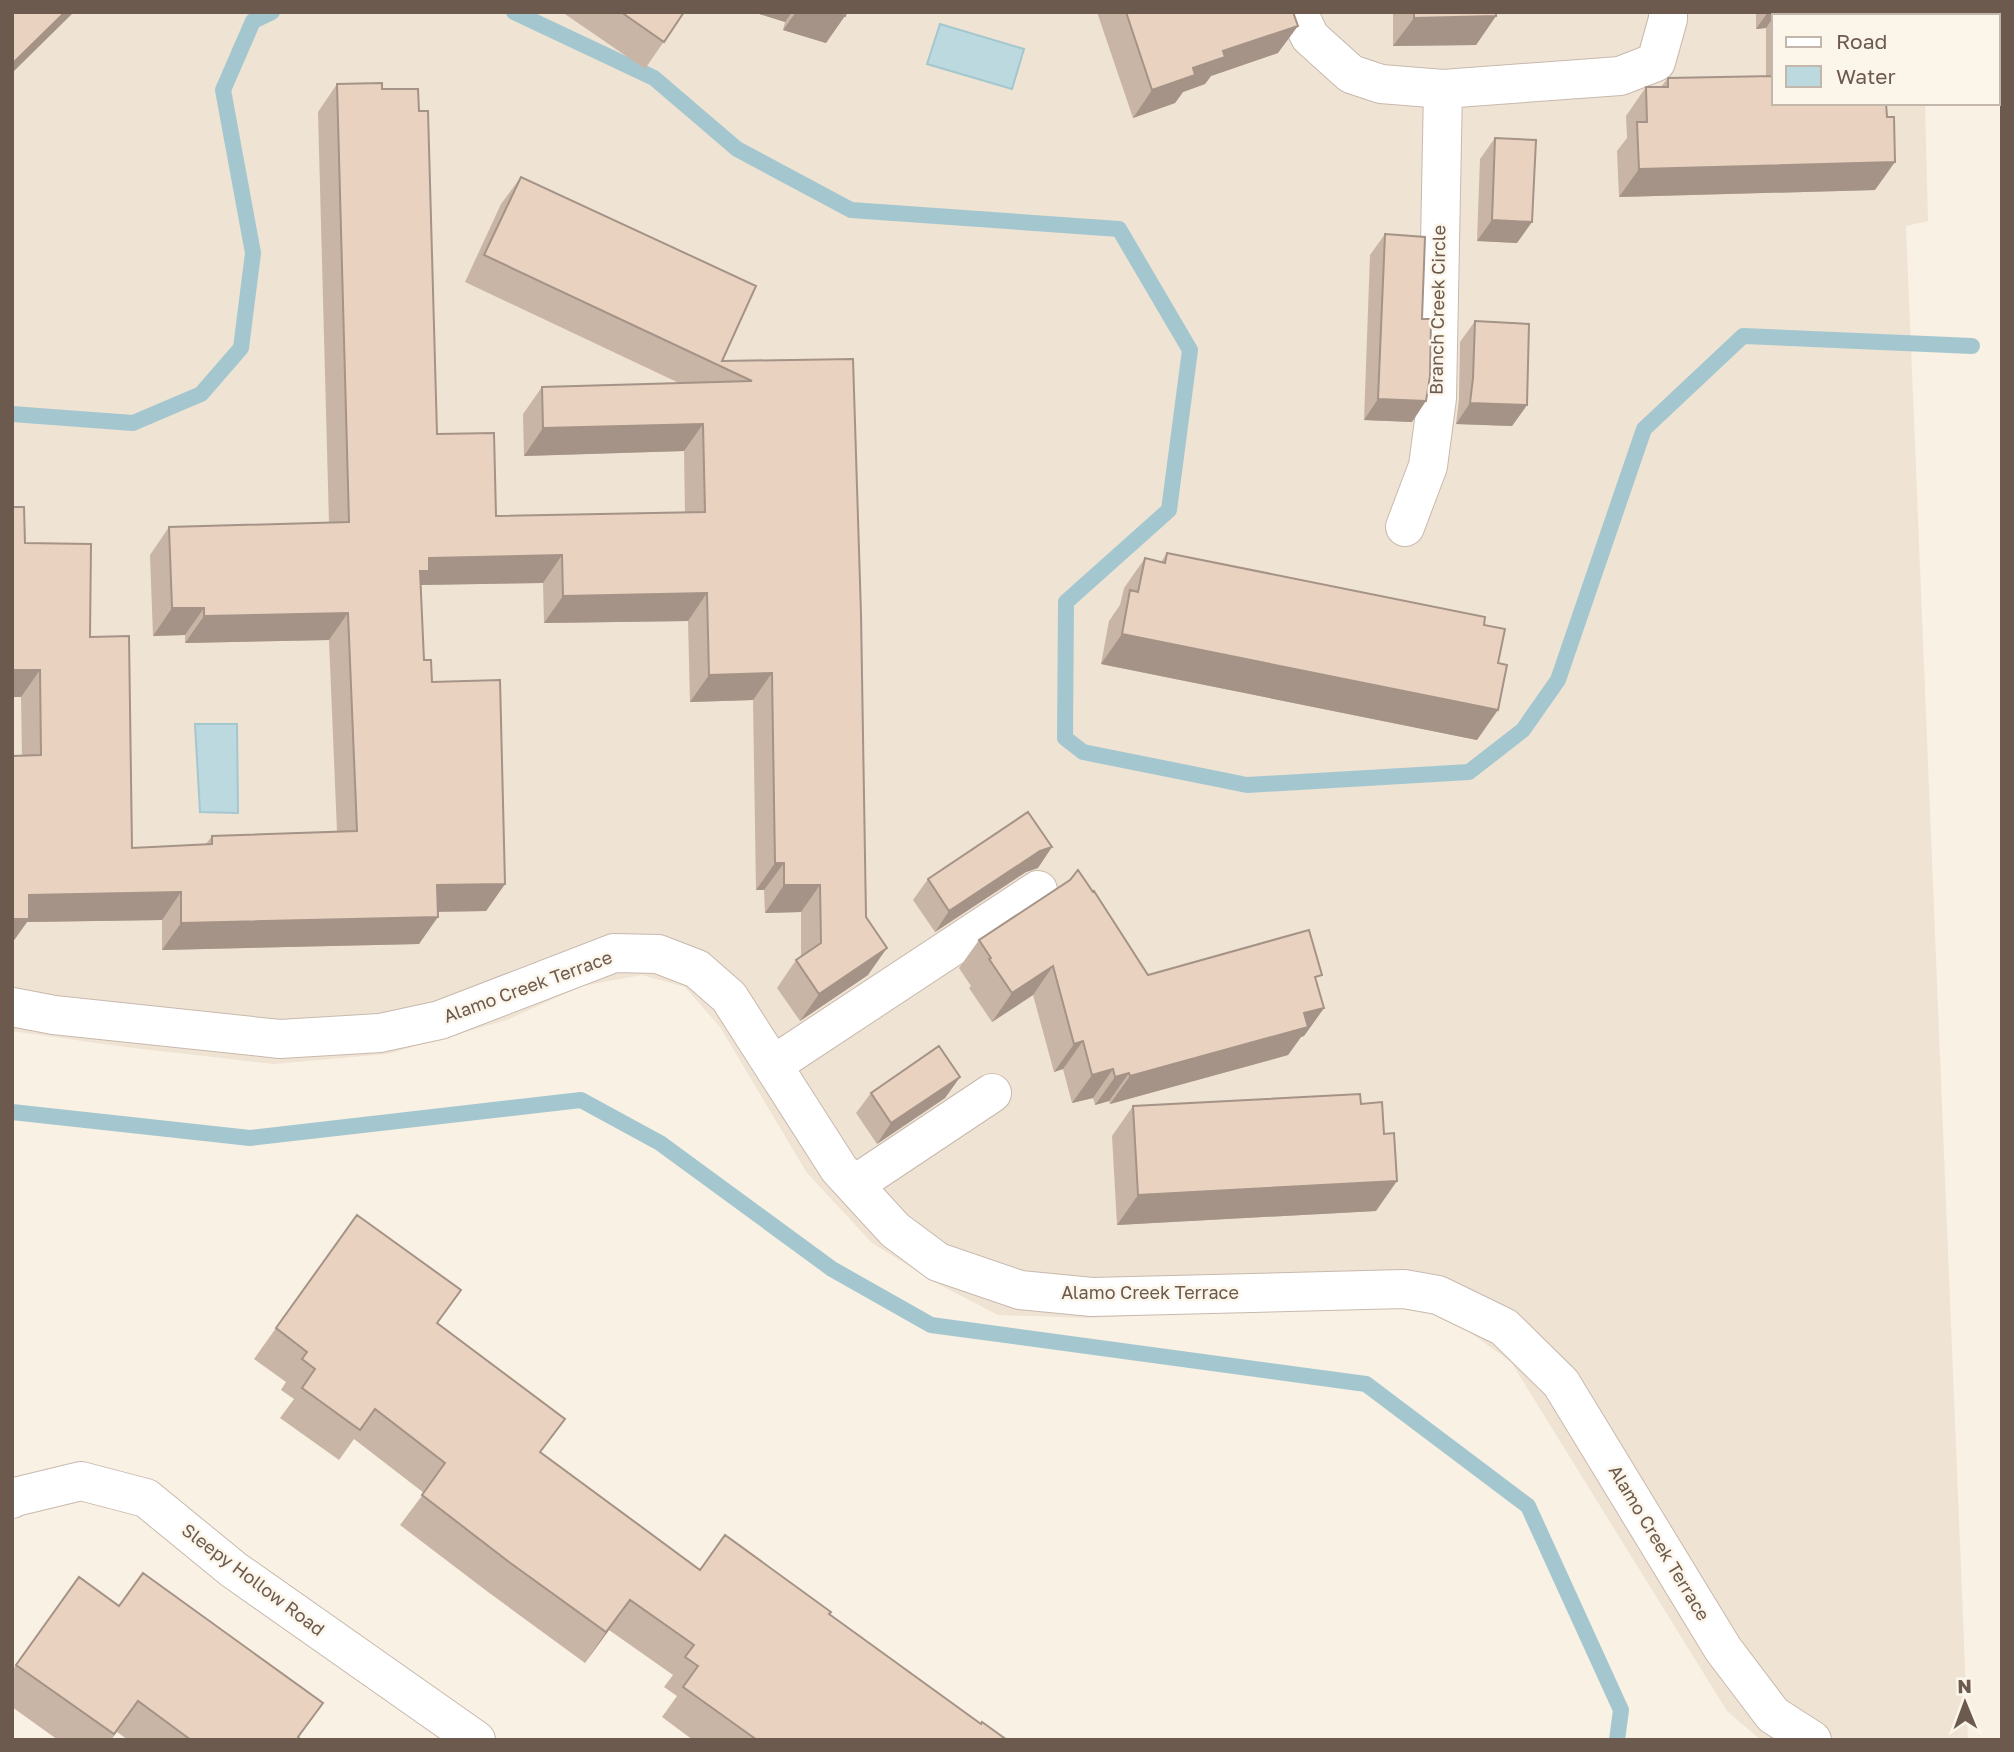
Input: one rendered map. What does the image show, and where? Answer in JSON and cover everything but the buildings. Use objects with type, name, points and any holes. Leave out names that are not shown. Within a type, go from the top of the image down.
[{"type":"street","points":[[1298,12],[1310,37],[1351,75],[1381,84],[1443,89],[1620,76],[1656,62],[1668,12]]},
{"type":"street","name":"Branch Creek Circle","points":[[1405,527],[1428,466],[1437,398],[1443,89]]},
{"type":"street","points":[[773,1065],[1038,890]]},
{"type":"street","name":"Alamo Creek Terrace","points":[[12,1007],[54,1015],[280,1039],[380,1033],[440,1020],[614,953],[658,954],[697,969],[729,997],[839,1169],[895,1230],[938,1262],[1020,1290],[1092,1297],[1404,1289],[1437,1295],[1504,1327],[1561,1383],[1723,1648],[1773,1716],[1812,1740]]},
{"type":"street","points":[[854,1185],[992,1093]]},
{"type":"street","name":"Sleepy Hollow Road","points":[[12,1499],[81,1480],[146,1498],[234,1570],[476,1740]]},
{"type":"shaded area","points":[[12,12],[1923,12],[1772,14],[1772,105],[1925,105],[1928,221],[1906,226],[1968,1740],[1761,1740],[1727,1711],[1511,1362],[1443,1313],[1391,1304],[1087,1318],[998,1315],[940,1285],[872,1243],[807,1173],[720,1027],[685,987],[642,975],[582,986],[507,1020],[388,1054],[274,1064],[12,1031]]},
{"type":"water","points":[[940,24],[1024,49],[1012,89],[927,64]]},
{"type":"water","points":[[195,724],[237,724],[238,813],[200,812]]},
{"type":"waterway","points":[[12,414],[133,423],[201,394],[241,348],[253,253],[223,90],[253,21],[272,12]]},
{"type":"waterway","points":[[514,12],[654,78],[737,149],[851,210],[1119,229],[1190,350],[1169,510],[1066,602],[1065,738],[1083,752],[1247,785],[1469,772],[1523,730],[1558,680],[1644,429],[1743,336],[1972,346]]},
{"type":"waterway","points":[[12,1112],[250,1138],[581,1100],[660,1143],[832,1269],[931,1325],[1366,1384],[1528,1506],[1621,1710],[1617,1740]]}]
